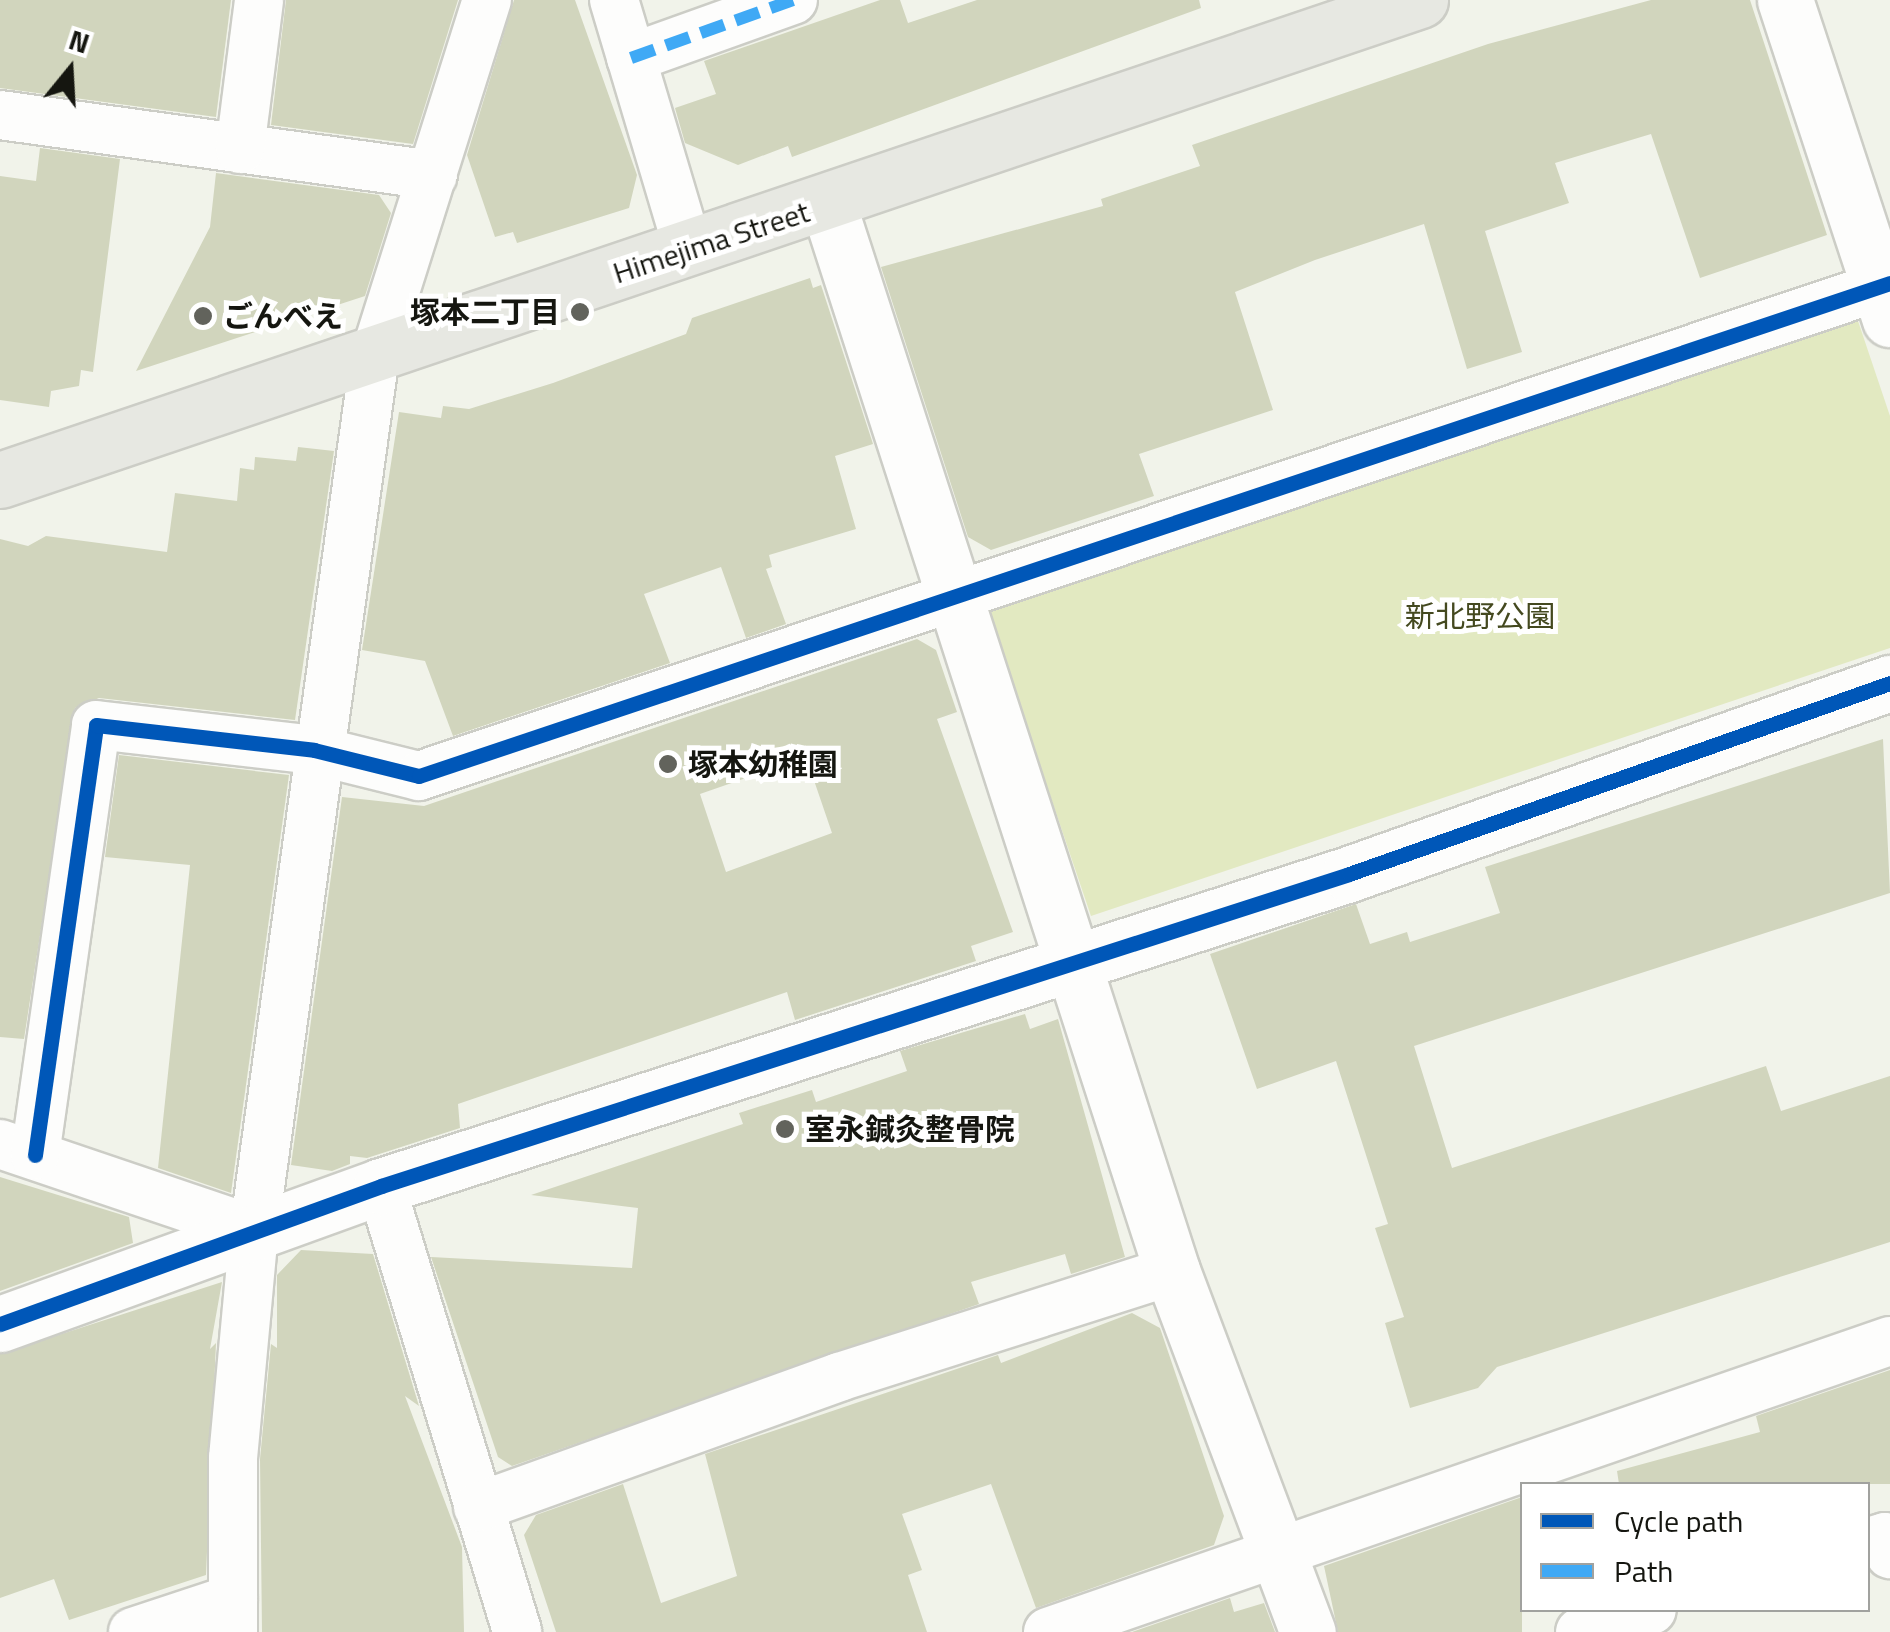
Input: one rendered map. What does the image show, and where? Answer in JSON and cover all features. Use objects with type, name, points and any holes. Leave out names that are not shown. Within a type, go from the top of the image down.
[{"type":"main road","name":"Himejima Street","points":[[0,480],[828,204],[1311,18],[1420,0]]},
{"type":"street","points":[[240,150],[260,0]]},
{"type":"street","points":[[133,1632],[233,1616],[233,1458],[254,1230],[314,750],[375,355],[487,0]]},
{"type":"street","points":[[614,0],[688,248]]},
{"type":"street","points":[[631,58],[793,0]]},
{"type":"street","points":[[254,1230],[17,1149],[96,725],[314,750],[419,776],[948,594],[1886,296],[1785,0]]},
{"type":"street","points":[[0,115],[433,174]]},
{"type":"street","points":[[828,204],[948,594],[1075,962],[1172,1271],[1308,1632]]},
{"type":"street","points":[[0,1324],[381,1186],[1075,962],[1890,683]]},
{"type":"street","points":[[381,1186],[517,1632]]},
{"type":"street","points":[[478,1506],[839,1377],[1172,1271]]},
{"type":"street","points":[[1048,1632],[1890,1341]]},
{"type":"street","points":[[1870,1541],[1885,1537],[1890,1554]]},
{"type":"street","points":[[1580,1632],[1645,1612]]},
{"type":"green space","name":"新北野公園","points":[[1858,321],[1890,416],[1890,648],[1091,916],[988,612]]},
{"type":"building","points":[[0,0],[231,0],[216,117],[0,88]]},
{"type":"building","points":[[286,0],[458,0],[413,144],[271,125]]},
{"type":"building","points":[[514,0],[575,0],[637,175],[629,208],[517,243],[513,232],[495,237],[467,155]]},
{"type":"building","points":[[880,0],[900,0],[908,23],[977,0],[1199,0],[1201,8],[792,157],[788,146],[738,165],[685,143],[675,108],[716,94],[704,61]]},
{"type":"building","points":[[1651,0],[1750,0],[1827,235],[1700,278],[1651,134],[1555,163],[1569,203],[1485,231],[1522,352],[1467,369],[1424,224],[1315,260],[1235,292],[1273,410],[1139,454],[1154,496],[991,550],[968,537],[881,267],[1103,206],[1101,199],[1200,166],[1192,145],[1488,44]]},
{"type":"building","points":[[40,148],[120,159],[93,372],[81,370],[79,386],[51,391],[49,407],[0,400],[0,176],[36,181]]},
{"type":"building","points":[[216,173],[379,195],[391,213],[365,296],[136,371],[210,227]]},
{"type":"building","points":[[810,278],[813,288],[821,285],[873,444],[835,456],[856,529],[769,555],[772,567],[766,569],[786,624],[746,638],[721,567],[644,594],[670,663],[453,736],[425,661],[362,650],[399,412],[441,418],[443,406],[469,409],[553,383],[686,334],[692,318]]},
{"type":"building","points":[[298,447],[334,451],[295,720],[99,698],[75,708],[24,1039],[0,1037],[0,539],[28,546],[46,536],[167,552],[175,493],[237,501],[240,468],[254,470],[255,457],[296,461]]},
{"type":"building","points":[[917,639],[936,650],[957,712],[937,719],[1013,932],[971,946],[976,961],[795,1020],[787,992],[458,1104],[460,1128],[367,1158],[350,1156],[350,1164],[332,1171],[291,1165],[342,797],[424,806]],"holes":[[[806,757],[832,833],[726,872],[700,794]]]},
{"type":"building","points":[[1883,739],[1890,893],[1414,1046],[1452,1168],[1766,1066],[1781,1111],[1890,1076],[1890,1242],[1497,1367],[1478,1388],[1410,1408],[1385,1323],[1404,1317],[1375,1228],[1388,1224],[1336,1061],[1257,1089],[1210,954],[1356,904],[1370,944],[1407,932],[1410,942],[1500,913],[1485,867]]},
{"type":"building","points":[[119,755],[289,775],[231,1193],[158,1168],[190,865],[105,857]]},
{"type":"building","points":[[1025,1014],[1030,1029],[1058,1019],[1125,1257],[1071,1274],[1065,1254],[971,1282],[979,1304],[512,1466],[498,1457],[431,1257],[632,1268],[638,1208],[531,1195],[743,1124],[739,1113],[812,1090],[816,1102],[907,1071],[900,1051]]},
{"type":"building","points":[[0,1177],[129,1217],[133,1243],[0,1291]]},
{"type":"building","points":[[301,1250],[373,1254],[419,1406],[405,1396],[462,1547],[464,1632],[262,1632],[260,1459],[271,1344],[277,1348],[277,1275]]},
{"type":"building","points":[[222,1282],[210,1349],[216,1343],[206,1575],[69,1620],[54,1579],[0,1598],[0,1354]]},
{"type":"building","points":[[1132,1313],[1160,1328],[1224,1516],[1214,1545],[1036,1608],[991,1484],[902,1514],[922,1570],[908,1575],[927,1632],[556,1632],[524,1535],[536,1515],[623,1484],[661,1603],[737,1576],[705,1454],[998,1355],[1001,1363]]},
{"type":"building","points":[[1890,1370],[1890,1484],[1619,1482],[1617,1471],[1760,1432],[1756,1416]]},
{"type":"building","points":[[1520,1498],[1522,1632],[1338,1632],[1324,1566]]},
{"type":"building","points":[[1230,1598],[1234,1612],[1264,1603],[1275,1632],[1132,1632]]},
{"type":"marked path","points":[[631,58],[793,0]]},
{"type":"cycle path","points":[[35,1155],[96,725],[314,750],[419,776],[1890,283]]},
{"type":"cycle path","points":[[0,1324],[381,1186],[1349,874],[1890,683]]},
{"type":"place","name":"塚本二丁目","points":[[580,312]]},
{"type":"place","name":"ごんべえ","points":[[203,316]]},
{"type":"place","name":"塚本幼稚園","points":[[668,764]]},
{"type":"place","name":"室永鍼灸整骨院","points":[[785,1129]]}]
